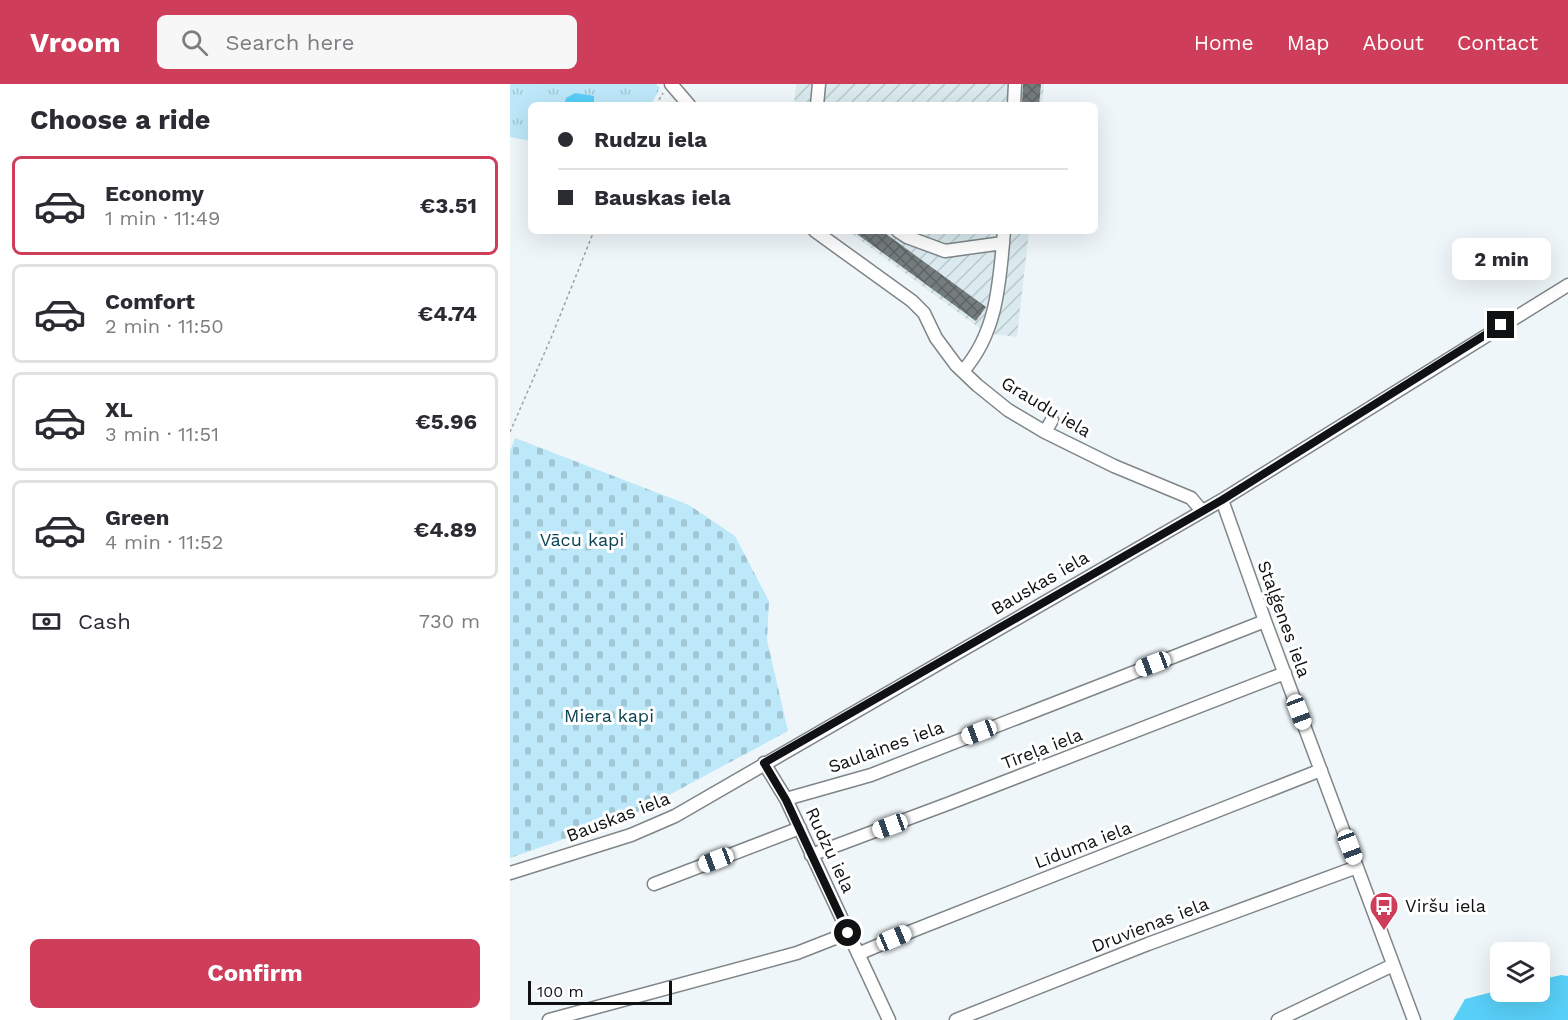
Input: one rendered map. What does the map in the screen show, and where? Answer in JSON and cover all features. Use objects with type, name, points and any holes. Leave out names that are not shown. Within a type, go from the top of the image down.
[{"type":"street","points":[[817,102],[819,84]]},
{"type":"street","points":[[1014,102],[1015,84]]},
{"type":"street","points":[[668,88],[685,102]]},
{"type":"street","name":"Graudu iela","points":[[819,234],[912,301],[924,313],[936,338],[963,371],[1008,410],[1112,470],[1191,498],[1202,511]]},
{"type":"street","points":[[902,234],[945,251],[1004,237],[994,314],[973,360],[963,371]]},
{"type":"street","name":"Bauskas iela","points":[[510,873],[631,835],[675,816],[1222,500],[1568,285]]},
{"type":"street","points":[[1045,432],[1052,420]]},
{"type":"street","name":"Staļģenes iela","points":[[1222,500],[1414,1020]]},
{"type":"street","name":"Saulaines iela","points":[[786,800],[871,774],[1265,621]]},
{"type":"street","name":"Tīreļa iela","points":[[811,855],[1285,673]]},
{"type":"street","name":"Rudzu iela","points":[[764,763],[800,828],[889,1020]]},
{"type":"street","name":"Līduma iela","points":[[858,954],[1321,770]]},
{"type":"street","points":[[654,884],[800,828]]},
{"type":"street","name":"Druvienas iela","points":[[956,1020],[1148,944],[1358,867]]},
{"type":"street","points":[[549,1020],[797,953],[848,933]]},
{"type":"street","points":[[1278,1020],[1393,965]]},
{"type":"path","points":[[658,102],[668,88]]},
{"type":"path","points":[[510,432],[593,234]]},
{"type":"shaded area","points":[[796,84],[1044,84],[1042,102],[794,102]]},
{"type":"shaded area","points":[[852,234],[1029,234],[1017,337],[986,333]]},
{"type":"green space","points":[[510,84],[656,84],[660,88],[653,102],[528,102],[528,140],[510,137]]},
{"type":"green space","points":[[515,438],[689,505],[735,536],[769,601],[767,640],[788,731],[632,815],[510,858],[510,451]]},
{"type":"water","points":[[575,93],[594,96],[594,102],[565,102],[566,98]]},
{"type":"water","points":[[1568,976],[1568,1020],[1453,1020],[1465,999],[1490,993],[1490,1002],[1550,1002],[1550,978]]},
{"type":"building","points":[[1023,84],[1041,84],[1039,102],[1022,102]]},
{"type":"building","points":[[857,234],[886,234],[986,307],[976,321]]},
{"type":"place","name":"Viršu iela","points":[[1384,932]]},
{"type":"route","points":[[848,933],[800,828],[764,763],[1222,500],[1501,325]]},
{"type":"park label","name":"Vācu kapi","points":[[582,540]]},
{"type":"park label","name":"Miera kapi","points":[[609,716]]}]
